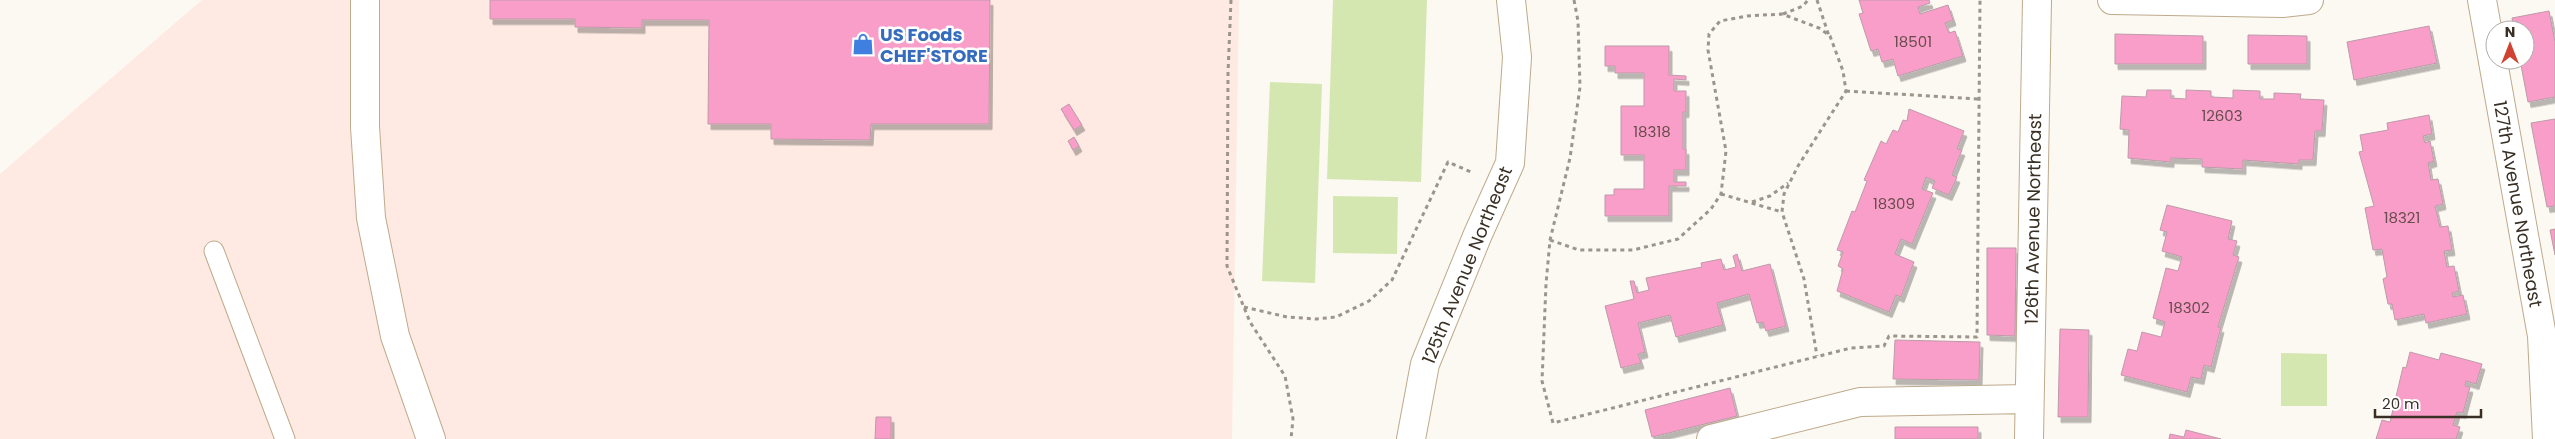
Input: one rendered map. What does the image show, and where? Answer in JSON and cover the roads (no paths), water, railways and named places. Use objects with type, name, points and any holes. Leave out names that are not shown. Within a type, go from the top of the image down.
[{"type":"street","points":[[365,0],[365,127],[371,218],[395,336],[432,439]]},
{"type":"street","name":"125th Avenue Northeast","points":[[1411,439],[1425,364],[1510,163],[1517,57],[1512,0]]},
{"type":"street","name":"126th Avenue Northeast","points":[[2029,439],[2037,0]]},
{"type":"street","points":[[2112,0],[2282,3],[2309,0]]},
{"type":"street","name":"127th Avenue Northeast","points":[[2482,0],[2542,336],[2547,439]]},
{"type":"street","points":[[1711,439],[1860,402],[2029,398]]},
{"type":"lane","points":[[214,252],[285,439]]},
{"type":"place","name":"US Foods CHEF'STORE","points":[[863,44]]}]
